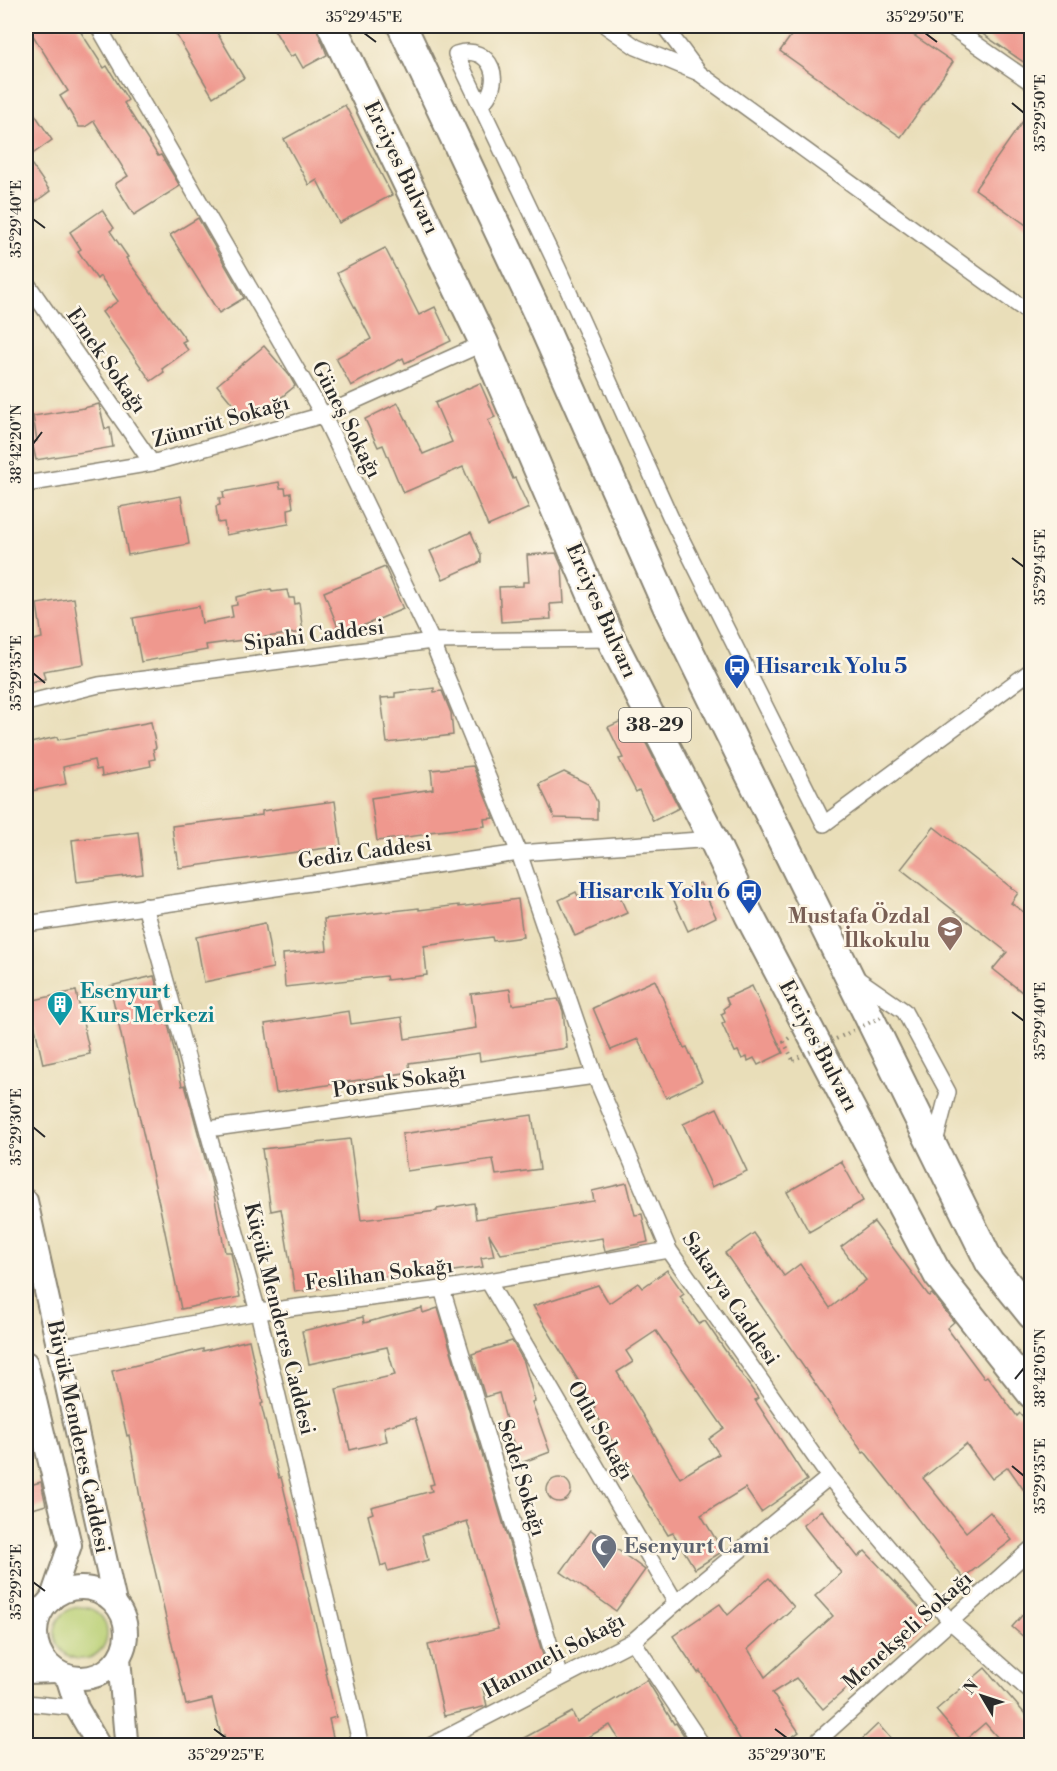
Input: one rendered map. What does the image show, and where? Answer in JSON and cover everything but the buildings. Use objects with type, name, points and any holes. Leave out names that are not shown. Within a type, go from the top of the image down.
[{"type":"highway","name":"Erciyes Bulvarı","points":[[332,26],[484,343],[611,639],[713,838],[754,926],[938,1275],[1032,1394]]},
{"type":"highway","name":"38-29","points":[[402,26],[538,314],[668,608],[990,1263],[1032,1315]]},
{"type":"street","name":"Güneş Sokağı","points":[[98,26],[323,415],[432,641],[519,853]]},
{"type":"street","points":[[606,26],[636,47],[699,73],[1032,315]]},
{"type":"street","points":[[664,26],[699,73]]},
{"type":"street","points":[[950,26],[1032,83]]},
{"type":"street","points":[[480,105],[558,268],[670,516],[824,824],[1032,670]]},
{"type":"street","name":"Emek Sokağı","points":[[26,282],[152,463]]},
{"type":"street","name":"Zümrüt Sokağı","points":[[26,484],[152,463],[323,415],[484,343]]},
{"type":"street","name":"Sipahi Caddesi","points":[[26,703],[99,685],[432,641],[611,639]]},
{"type":"street","name":"Gediz Caddesi","points":[[26,924],[519,853],[713,838]]},
{"type":"street","name":"Sakarya Caddesi","points":[[519,853],[595,1076],[669,1250],[829,1477],[951,1622],[1032,1693]]},
{"type":"street","name":"Küçük Menderes Caddesi","points":[[145,906],[258,1312],[361,1746]]},
{"type":"street","points":[[845,970],[904,1011],[948,1092],[933,1149]]},
{"type":"street","name":"Porsuk Sokağı","points":[[208,1129],[595,1076]]},
{"type":"street","name":"Büyük Menderes Caddesi","points":[[26,1201],[115,1603]]},
{"type":"street","name":"Feslihan Sokağı","points":[[59,1347],[258,1312],[442,1289],[669,1250]]},
{"type":"street","name":"Otlu Sokağı","points":[[488,1281],[676,1603]]},
{"type":"street","name":"Sedef Sokağı","points":[[442,1289],[560,1678]]},
{"type":"street","name":"Büyük Menderes Caddesi","points":[[26,1363],[70,1545],[40,1608]]},
{"type":"street","name":"Hanımeli Sokağı","points":[[430,1746],[633,1641],[829,1477]]},
{"type":"street","name":"Menekşeli Sokağı","points":[[812,1746],[1032,1548]]},
{"type":"street","points":[[99,1746],[77,1708],[62,1674],[41,1654],[37,1643],[36,1631],[40,1608],[72,1589],[83,1588],[106,1595],[122,1612],[126,1635],[119,1658],[126,1740],[129,1746]]},
{"type":"street","points":[[633,1641],[703,1746]]},
{"type":"street","points":[[26,1672],[90,1678],[102,1674],[119,1658]]},
{"type":"street","points":[[26,1703],[77,1708]]},
{"type":"path","points":[[784,1042],[793,1060],[883,1016]]},
{"type":"green space","points":[[81,1607],[91,1609],[99,1615],[105,1623],[107,1633],[105,1643],[99,1651],[91,1657],[81,1659],[71,1657],[63,1651],[57,1643],[55,1633],[57,1623],[63,1615],[71,1609]]},
{"type":"place","name":"Hisarcık Yolu 5","points":[[737,690]]},
{"type":"place","name":"Hisarcık Yolu 6","points":[[749,915]]},
{"type":"place","name":"Mustafa Özdal İlkokulu","points":[[950,952]]},
{"type":"place","name":"Esenyurt Kurs Merkezi","points":[[60,1027]]},
{"type":"place","name":"Esenyurt Cami","points":[[604,1570]]}]
